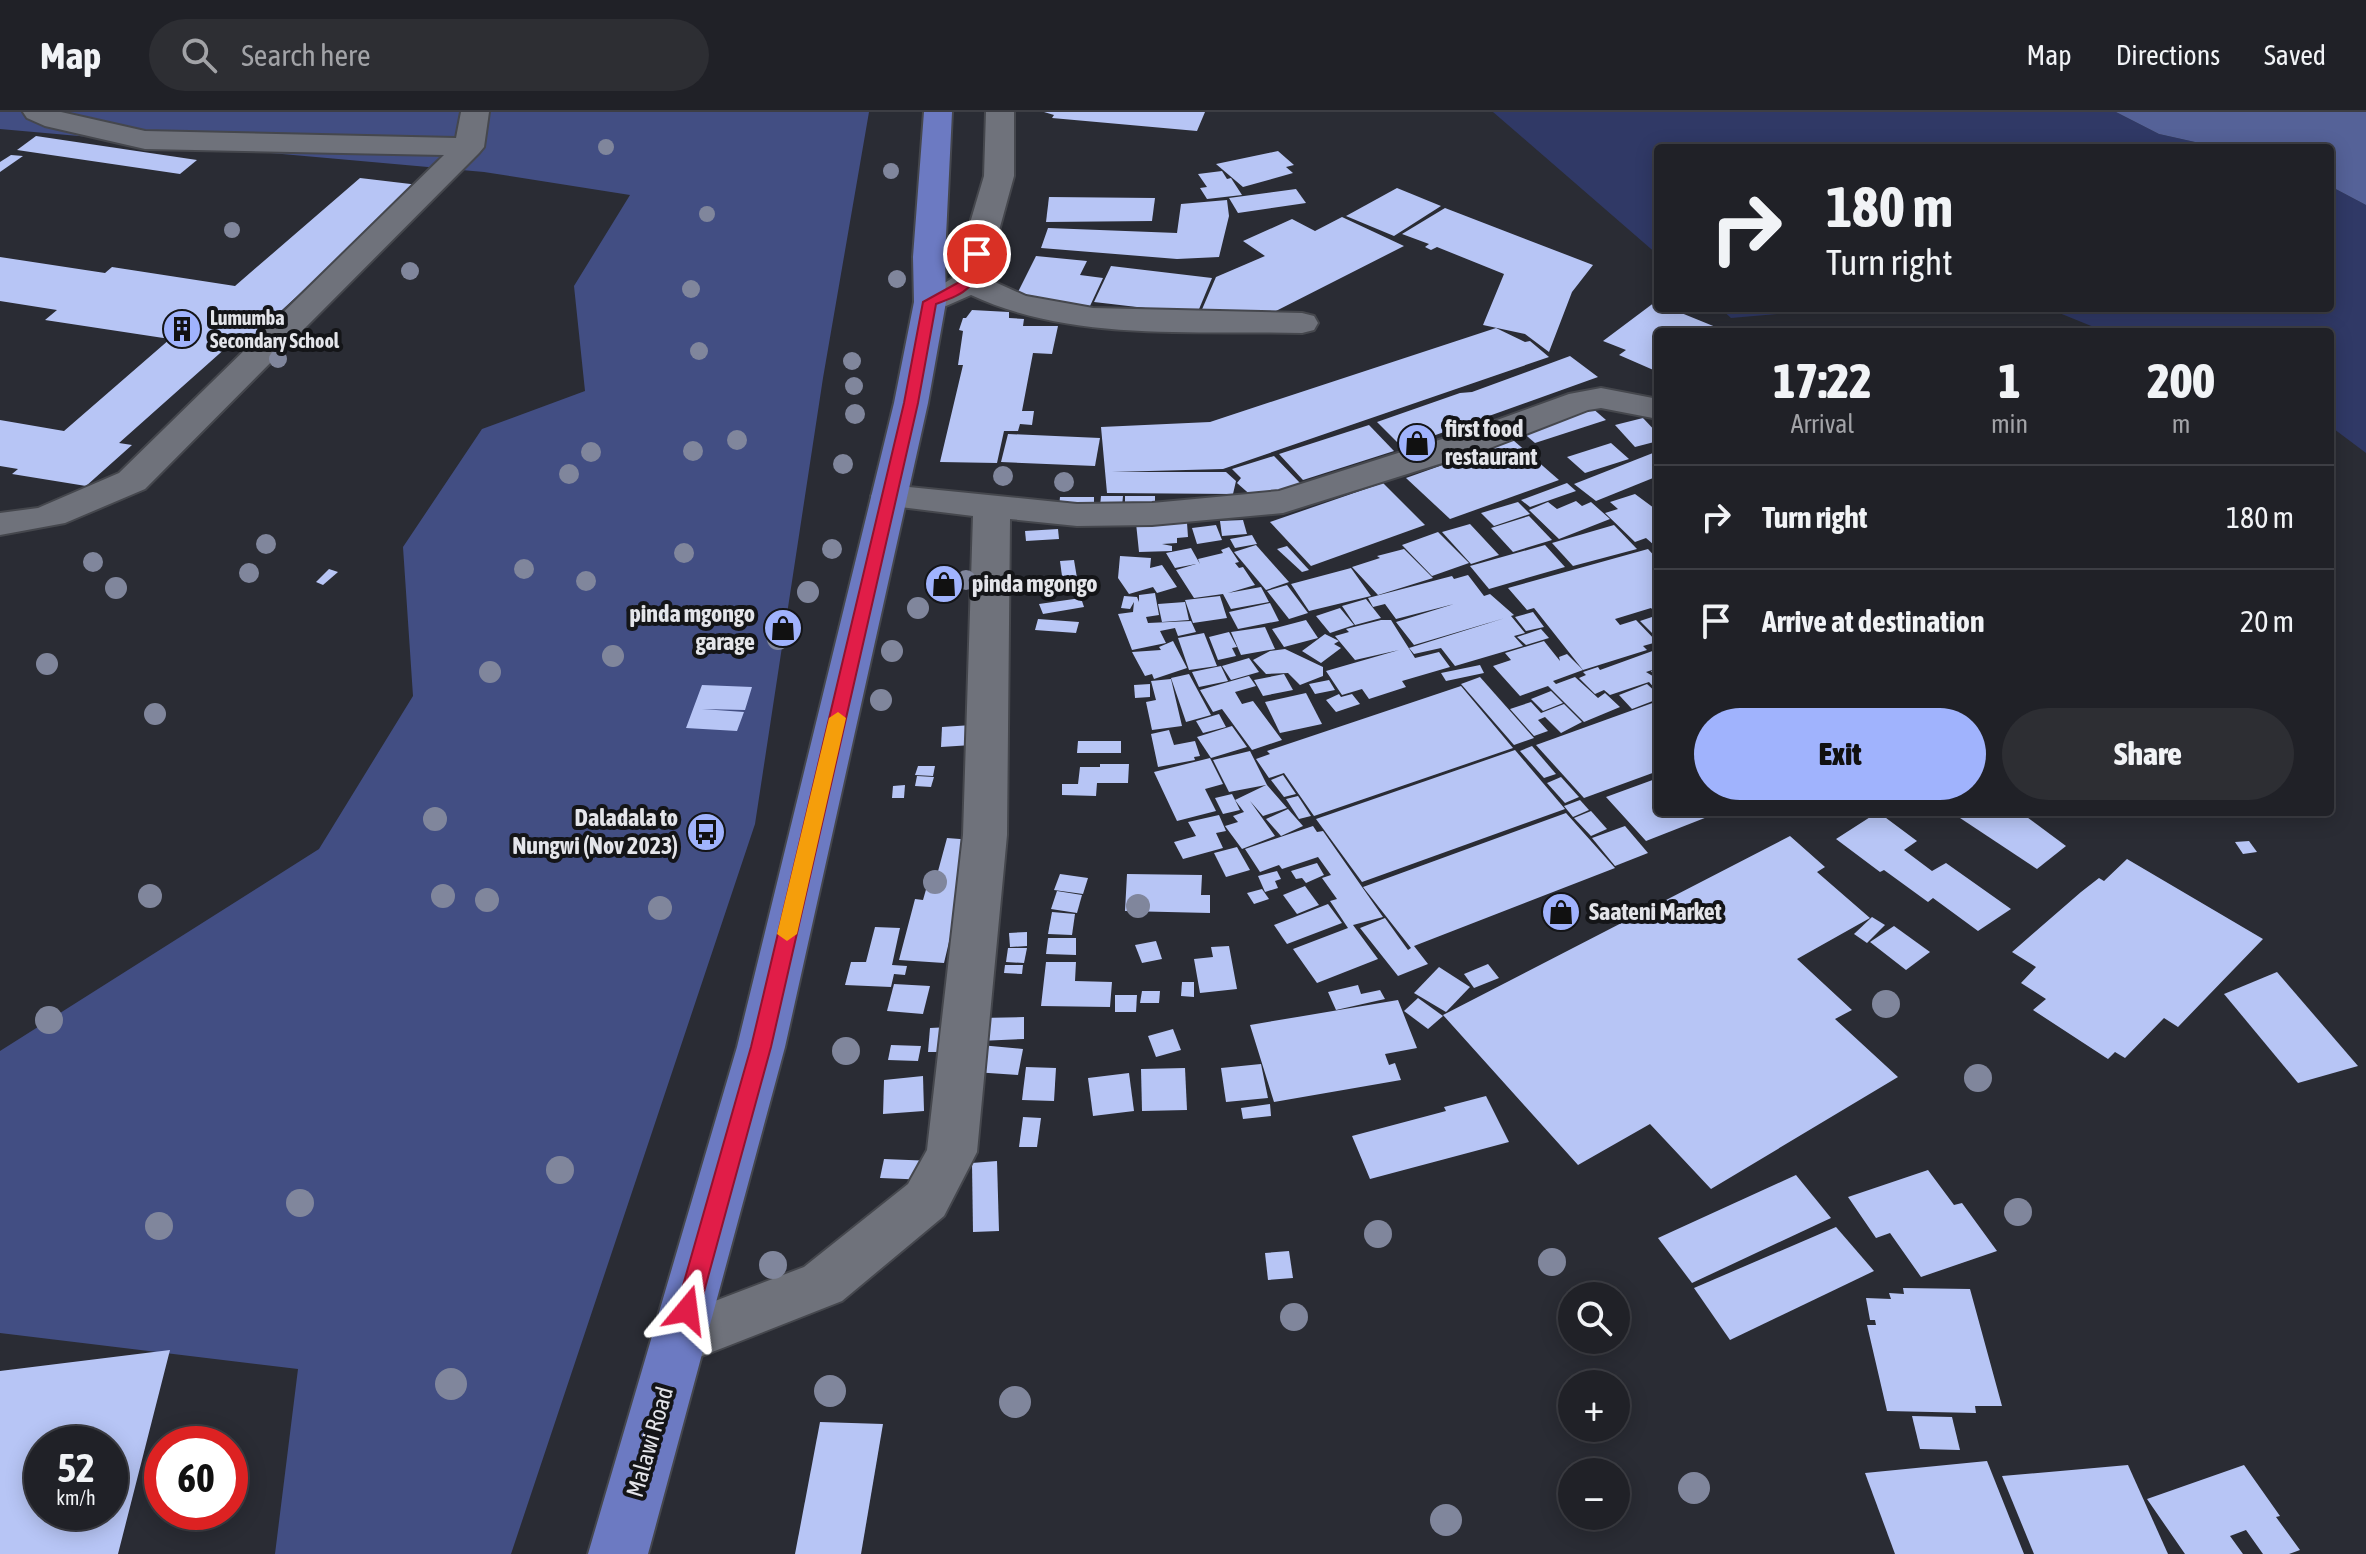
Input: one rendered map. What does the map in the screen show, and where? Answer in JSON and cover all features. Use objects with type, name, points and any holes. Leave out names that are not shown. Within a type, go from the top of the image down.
[{"type":"main road","name":"Malawi Road","points":[[618,1554],[761,1047],[889,496],[930,302],[929,257],[938,112]]},
{"type":"street","points":[[37,112],[55,120],[145,140],[469,147]]},
{"type":"street","points":[[0,524],[28,523],[54,515],[81,506],[132,481],[469,147],[475,112]]},
{"type":"street","points":[[930,302],[952,294],[969,282],[999,176],[1000,112]]},
{"type":"street","points":[[969,282],[1017,304],[1093,318],[1302,323]]},
{"type":"street","points":[[889,496],[1092,515],[1152,514],[1283,502],[1477,440],[1581,401],[1601,398],[1654,408]]},
{"type":"street","points":[[679,1340],[823,1284],[926,1200],[952,1152],[985,835],[992,506]]},
{"type":"shaded area","points":[[0,112],[869,112],[823,378],[755,824],[511,1554],[275,1554],[298,1369],[0,1333],[0,1051],[319,849],[413,696],[403,547],[482,429],[585,391],[574,286],[630,195],[484,172],[0,129]]},
{"type":"shaded area","points":[[1493,112],[2116,112],[2159,134],[2204,144],[1654,144],[1654,252]]},
{"type":"shaded area","points":[[2116,112],[2366,112],[2366,205],[2334,188],[2334,144],[2204,144],[2159,134]]},
{"type":"shaded area","points":[[2334,188],[2366,205],[2366,453],[2334,429],[2334,328],[2096,328],[2057,312],[2334,312]]},
{"type":"shaded area","points":[[1724,312],[1801,312],[1731,318]]},
{"type":"building","points":[[1044,112],[1205,112],[1197,131],[1052,118],[1054,115]]},
{"type":"building","points":[[36,136],[197,160],[180,174],[17,150]]},
{"type":"building","points":[[1278,151],[1294,165],[1286,167],[1293,173],[1243,187],[1216,164]]},
{"type":"building","points":[[11,155],[23,156],[0,172],[0,162]]},
{"type":"building","points":[[1222,171],[1227,179],[1231,178],[1242,195],[1207,199],[1200,188],[1207,187],[1198,174]]},
{"type":"building","name":"Lumumba Secondary School","points":[[360,178],[419,185],[249,340],[237,338],[119,443],[132,445],[86,486],[12,474],[18,469],[0,466],[0,420],[64,431],[170,339],[45,320],[57,310],[0,301],[0,257],[105,273],[112,267],[235,286]]},
{"type":"building","points":[[1397,188],[1441,206],[1394,236],[1346,216]]},
{"type":"building","points":[[1296,189],[1306,203],[1238,213],[1229,198]]},
{"type":"building","points":[[1049,197],[1155,198],[1152,221],[1046,222]]},
{"type":"building","points":[[1227,200],[1229,216],[1219,257],[1177,259],[1041,248],[1048,228],[1177,233],[1181,204]]},
{"type":"building","points":[[1445,208],[1593,265],[1572,292],[1549,352],[1525,334],[1483,325],[1504,274],[1437,247],[1431,250],[1425,247],[1429,244],[1402,234]]},
{"type":"building","points":[[1342,217],[1404,246],[1270,314],[1200,314],[1216,277],[1265,256],[1243,241],[1292,219],[1315,231]]},
{"type":"building","points":[[1036,256],[1087,261],[1080,275],[1103,278],[1090,306],[1015,298]]},
{"type":"building","points":[[1111,266],[1212,278],[1197,314],[1094,302]]},
{"type":"building","points":[[1654,303],[1654,312],[1679,312],[1718,328],[1654,328],[1654,370],[1619,355],[1626,350],[1603,341]]},
{"type":"building","points":[[972,310],[1009,312],[1009,318],[1024,319],[1023,326],[1058,326],[1052,354],[1033,353],[1022,411],[1034,411],[1032,425],[1020,424],[1018,431],[1004,431],[997,463],[940,462],[963,365],[958,365],[963,331],[959,330],[963,318]]},
{"type":"building","points":[[1496,328],[1525,342],[1530,341],[1549,357],[1223,469],[1112,472],[1226,472],[1236,481],[1233,494],[1107,493],[1101,427],[1210,422]]},
{"type":"building","points":[[1570,356],[1598,377],[1402,447],[1377,422],[1460,393],[1472,392]]},
{"type":"building","points":[[1591,407],[1606,420],[1535,443],[1519,429]]},
{"type":"building","points":[[1643,418],[1654,430],[1654,442],[1635,447],[1615,425]]},
{"type":"building","points":[[1369,425],[1394,451],[1303,480],[1279,454]]},
{"type":"building","points":[[1008,434],[1100,438],[1095,466],[1001,462]]},
{"type":"building","points":[[1513,440],[1559,480],[1450,519],[1406,478]]},
{"type":"building","points":[[1611,443],[1629,459],[1585,473],[1567,457]]},
{"type":"building","points":[[1654,453],[1654,478],[1596,501],[1574,484]]},
{"type":"building","points":[[1274,456],[1300,483],[1254,498],[1237,483],[1241,478],[1232,469]]},
{"type":"building","points":[[1383,483],[1425,525],[1311,566],[1270,522]]},
{"type":"building","points":[[1567,483],[1576,491],[1530,507],[1521,500]]},
{"type":"building","points":[[1635,494],[1654,508],[1654,545],[1646,538],[1635,542],[1605,513],[1618,509],[1610,502]]},
{"type":"building","points":[[1101,496],[1123,496],[1122,506],[1100,506]]},
{"type":"building","points":[[1125,496],[1155,496],[1155,507],[1125,507]]},
{"type":"building","points":[[1060,497],[1094,497],[1094,507],[1059,507]]},
{"type":"building","points":[[1576,501],[1582,506],[1591,502],[1610,519],[1559,539],[1529,510],[1548,502],[1557,509]]},
{"type":"building","points":[[1518,502],[1530,514],[1494,526],[1481,513]]},
{"type":"building","points":[[1529,516],[1552,540],[1513,552],[1491,528]]},
{"type":"building","points":[[1243,520],[1247,534],[1222,536],[1220,521]]},
{"type":"building","points":[[1177,521],[1176,524],[1187,523],[1188,537],[1177,538],[1177,543],[1162,544],[1172,546],[1172,551],[1139,552],[1136,523]]},
{"type":"building","points":[[1470,524],[1499,555],[1471,564],[1442,532]]},
{"type":"building","points":[[1216,525],[1222,540],[1197,544],[1192,528]]},
{"type":"building","points":[[1614,525],[1637,549],[1573,566],[1552,543]]},
{"type":"building","points":[[1058,529],[1059,539],[1026,541],[1025,531]]},
{"type":"building","points":[[1438,532],[1469,563],[1432,576],[1402,545]]},
{"type":"building","points":[[1252,535],[1257,544],[1235,548],[1230,539]]},
{"type":"building","points":[[1256,545],[1289,582],[1266,590],[1234,552]]},
{"type":"building","points":[[1545,545],[1565,567],[1489,589],[1470,566]]},
{"type":"building","points":[[1287,546],[1309,570],[1302,572],[1277,549]]},
{"type":"building","points":[[1229,547],[1239,562],[1235,563],[1239,568],[1243,567],[1255,585],[1228,593],[1261,587],[1269,602],[1231,609],[1223,594],[1194,598],[1176,570],[1196,564],[1175,568],[1166,553],[1191,548],[1200,564],[1198,559],[1223,553],[1221,550]]},
{"type":"building","points":[[1404,549],[1433,578],[1378,595],[1352,567],[1380,558],[1377,556]]},
{"type":"building","points":[[1648,549],[1654,556],[1654,611],[1651,608],[1615,619],[1620,625],[1636,620],[1654,639],[1654,643],[1643,646],[1647,650],[1583,670],[1534,608],[1527,610],[1508,588]]},
{"type":"building","points":[[1120,556],[1151,558],[1150,568],[1162,565],[1177,587],[1157,593],[1153,587],[1129,594],[1118,578]]},
{"type":"building","points":[[1074,560],[1079,590],[1064,591],[1060,561]]},
{"type":"building","points":[[1351,568],[1371,596],[1309,611],[1291,584]]},
{"type":"building","points":[[329,569],[338,572],[323,585],[316,582]]},
{"type":"building","points":[[1468,575],[1484,596],[1490,594],[1514,615],[1511,616],[1525,633],[1514,636],[1523,646],[1455,666],[1441,648],[1414,654],[1409,648],[1505,618],[1414,645],[1396,622],[1454,604],[1396,619],[1385,604],[1373,607],[1368,598],[1452,576],[1454,579]]},
{"type":"building","points":[[1287,585],[1308,613],[1289,619],[1267,591]]},
{"type":"building","points":[[1155,593],[1159,615],[1146,617],[1148,623],[1191,621],[1196,632],[1178,636],[1175,628],[1160,631],[1166,643],[1132,650],[1118,614],[1133,612],[1134,602],[1130,609],[1121,608],[1124,596],[1137,597],[1139,602],[1139,595]]},
{"type":"building","points":[[1220,596],[1227,618],[1193,623],[1185,600]]},
{"type":"building","points":[[1081,598],[1084,607],[1043,614],[1039,604]]},
{"type":"building","points":[[1366,599],[1381,618],[1355,625],[1342,606]]},
{"type":"building","points":[[1185,602],[1189,620],[1162,622],[1158,604]]},
{"type":"building","points":[[1270,603],[1279,621],[1238,629],[1229,612]]},
{"type":"building","points":[[1340,608],[1354,625],[1330,633],[1316,616]]},
{"type":"building","points":[[1533,612],[1544,627],[1526,631],[1515,617]]},
{"type":"building","points":[[1654,616],[1654,635],[1640,621]]},
{"type":"building","points":[[1038,619],[1079,622],[1076,633],[1035,630]]},
{"type":"building","points":[[1306,620],[1318,638],[1284,647],[1272,629]]},
{"type":"building","points":[[1391,620],[1415,658],[1439,652],[1450,667],[1402,681],[1406,687],[1369,699],[1362,689],[1342,695],[1326,671],[1399,650],[1355,660],[1335,636],[1349,632],[1346,629]]},
{"type":"building","points":[[1265,627],[1275,649],[1241,655],[1231,632]]},
{"type":"building","points":[[1541,629],[1549,638],[1526,645],[1517,637]]},
{"type":"building","points":[[1229,632],[1237,647],[1232,648],[1236,656],[1218,660],[1209,637]]},
{"type":"building","points":[[1204,633],[1217,666],[1189,670],[1178,638]]},
{"type":"building","points":[[1325,634],[1339,641],[1334,644],[1341,648],[1321,663],[1302,651]]},
{"type":"building","points":[[1173,641],[1187,668],[1154,679],[1152,674],[1145,676],[1132,652],[1161,650],[1159,647]]},
{"type":"building","points":[[1544,641],[1560,661],[1559,657],[1567,654],[1583,670],[1553,681],[1556,684],[1575,677],[1598,698],[1605,693],[1620,707],[1584,722],[1548,686],[1520,696],[1493,666],[1511,660],[1505,653]]},
{"type":"building","points":[[1285,649],[1323,667],[1323,676],[1300,685],[1288,673],[1266,674],[1253,660],[1270,651]]},
{"type":"building","points":[[1654,650],[1654,669],[1646,672],[1654,677],[1654,688],[1649,682],[1610,695],[1604,690],[1595,694],[1579,678],[1586,675],[1583,672],[1598,667],[1600,670]]},
{"type":"building","points":[[1249,658],[1259,672],[1231,680],[1222,666]]},
{"type":"building","points":[[1480,665],[1484,673],[1446,681],[1441,673]]},
{"type":"building","points":[[1221,666],[1228,681],[1199,687],[1192,672]]},
{"type":"building","points":[[1189,674],[1211,715],[1186,722],[1171,678]]},
{"type":"building","points":[[1284,674],[1293,690],[1263,696],[1254,680]]},
{"type":"building","points":[[1249,676],[1256,686],[1235,692],[1242,704],[1253,701],[1282,740],[1252,750],[1222,709],[1213,712],[1200,690]]},
{"type":"building","points":[[1480,677],[1534,738],[1514,745],[1461,684]]},
{"type":"building","points":[[1171,679],[1182,726],[1152,730],[1146,702],[1156,700],[1151,681]]},
{"type":"building","points":[[1329,680],[1335,690],[1315,694],[1309,684]]},
{"type":"building","points":[[1150,684],[1150,697],[1135,698],[1134,685]]},
{"type":"building","points":[[1647,684],[1654,690],[1654,701],[1632,709],[1619,695]]},
{"type":"building","points":[[702,685],[752,687],[745,710],[702,709],[744,712],[737,731],[686,728]]},
{"type":"building","points":[[1461,686],[1513,748],[1314,816],[1284,773],[1269,778],[1256,759],[1270,754],[1267,751]]},
{"type":"building","points":[[1551,691],[1563,703],[1543,711],[1531,699]]},
{"type":"building","points":[[1306,693],[1322,724],[1280,733],[1265,702]]},
{"type":"building","points":[[1339,694],[1341,697],[1352,694],[1360,704],[1336,712],[1326,700]]},
{"type":"building","points":[[1531,702],[1541,713],[1564,704],[1582,722],[1561,733],[1545,717],[1538,720],[1548,731],[1534,736],[1510,709]]},
{"type":"building","points":[[1654,702],[1654,772],[1584,798],[1536,745]]},
{"type":"building","points":[[1219,714],[1226,727],[1203,733],[1196,721]]},
{"type":"building","points":[[972,725],[972,745],[941,747],[942,727]]},
{"type":"building","points":[[1232,726],[1247,747],[1211,758],[1197,737]]},
{"type":"building","points":[[1169,730],[1174,745],[1195,741],[1200,756],[1194,757],[1195,760],[1158,767],[1151,734]]},
{"type":"building","points":[[1078,741],[1121,741],[1121,753],[1077,753]]},
{"type":"building","points":[[1532,746],[1556,774],[1544,778],[1520,751]]},
{"type":"building","points":[[1515,750],[1565,809],[1362,882],[1316,819]]},
{"type":"building","points":[[1250,751],[1267,785],[1287,808],[1263,816],[1250,801],[1275,836],[1242,849],[1225,826],[1238,822],[1233,816],[1244,812],[1235,800],[1266,785],[1229,792],[1213,760]]},
{"type":"building","points":[[1210,758],[1223,784],[1205,789],[1216,811],[1177,821],[1154,772]]},
{"type":"building","points":[[1100,764],[1129,764],[1128,783],[1097,783],[1096,796],[1062,795],[1062,784],[1078,784],[1080,767],[1100,767]]},
{"type":"building","points":[[918,766],[935,766],[933,776],[915,775]]},
{"type":"building","points":[[1283,775],[1296,794],[1284,797],[1271,780]]},
{"type":"building","points":[[917,776],[934,777],[931,787],[915,786]]},
{"type":"building","points":[[1561,777],[1579,797],[1565,803],[1547,783]]},
{"type":"building","points":[[1654,779],[1654,816],[1710,816],[1646,841],[1606,797]]},
{"type":"building","points":[[905,785],[904,798],[892,798],[893,786]]},
{"type":"building","points":[[1232,794],[1240,810],[1223,814],[1215,798]]},
{"type":"building","points":[[1298,796],[1311,816],[1299,819],[1286,799]]},
{"type":"building","points":[[1580,800],[1589,810],[1573,817],[1564,806]]},
{"type":"building","points":[[1288,809],[1303,826],[1281,836],[1266,819]]},
{"type":"building","points":[[1591,811],[1607,829],[1591,836],[1574,818]]},
{"type":"building","points":[[1566,813],[1615,868],[1414,946],[1428,964],[1398,976],[1360,928],[1385,918],[1408,950],[1411,948],[1363,887]]},
{"type":"building","points":[[1219,815],[1226,831],[1216,833],[1223,848],[1183,859],[1174,842],[1196,836],[1188,822]]},
{"type":"building","points":[[1872,816],[1883,816],[1917,841],[1904,850],[1932,871],[1946,863],[2011,909],[1978,931],[1933,898],[1928,902],[1884,870],[1880,872],[1836,839]]},
{"type":"building","points":[[1957,816],[2025,816],[2066,846],[2037,869]]},
{"type":"building","points":[[1313,826],[1317,832],[1323,831],[1383,917],[1353,925],[1378,959],[1317,983],[1293,949],[1348,928],[1330,901],[1337,899],[1322,878],[1331,875],[1318,857],[1282,869],[1279,865],[1260,872],[1245,849]]},
{"type":"building","points":[[1625,826],[1648,853],[1615,866],[1592,838]]},
{"type":"building","points":[[1790,836],[1825,867],[1817,872],[1870,918],[1797,959],[1852,1010],[1835,1019],[1898,1077],[1711,1189],[1650,1124],[1578,1165],[1443,1015]]},
{"type":"building","points":[[947,838],[973,840],[944,963],[899,960],[915,899],[923,900],[927,886],[934,886]]},
{"type":"building","points":[[2249,841],[2257,852],[2243,854],[2235,842]]},
{"type":"building","points":[[1237,847],[1250,870],[1226,877],[1214,853]]},
{"type":"building","points":[[2127,859],[2263,939],[2178,1027],[2164,1018],[2125,1058],[2115,1052],[2108,1059],[2033,1010],[2046,999],[2021,983],[2036,967],[2012,952],[2081,892],[2099,878],[2104,881]]},
{"type":"building","points":[[1317,863],[1324,875],[1306,883],[1302,878],[1296,879],[1291,871]]},
{"type":"building","points":[[1277,871],[1281,879],[1275,881],[1278,888],[1265,892],[1258,876]]},
{"type":"building","points":[[1060,874],[1088,878],[1083,894],[1054,890]]},
{"type":"building","points":[[1127,874],[1202,875],[1201,895],[1210,895],[1210,913],[1125,911]]},
{"type":"building","points":[[1305,886],[1319,905],[1297,914],[1283,895]]},
{"type":"building","points":[[1262,889],[1269,899],[1254,904],[1247,893]]},
{"type":"building","points":[[1057,891],[1082,895],[1077,913],[1051,909]]},
{"type":"building","points":[[1328,904],[1342,923],[1287,944],[1274,925]]},
{"type":"building","points":[[1052,912],[1075,914],[1072,935],[1048,934]]},
{"type":"building","points":[[1872,917],[1885,925],[1867,943],[1854,934]]},
{"type":"building","points":[[1894,926],[1930,952],[1906,970],[1870,942]]},
{"type":"building","points":[[875,927],[900,928],[892,965],[907,966],[905,975],[894,974],[891,987],[845,985],[851,962],[866,962]]},
{"type":"building","points":[[1027,932],[1027,946],[1010,947],[1009,933]]},
{"type":"building","points":[[1048,938],[1076,938],[1076,955],[1046,954]]},
{"type":"building","points":[[1156,941],[1162,959],[1142,963],[1135,945]]},
{"type":"building","points":[[1229,946],[1237,989],[1200,993],[1194,959],[1213,957],[1211,947]]},
{"type":"building","points":[[1008,948],[1027,948],[1024,963],[1006,962]]},
{"type":"building","points":[[1046,962],[1076,962],[1075,981],[1112,982],[1110,1007],[1041,1006]]},
{"type":"building","points":[[1488,964],[1499,978],[1474,988],[1464,974]]},
{"type":"building","points":[[1005,965],[1023,965],[1022,974],[1004,973]]},
{"type":"building","points":[[1439,967],[1470,987],[1446,1012],[1414,993]]},
{"type":"building","points":[[2277,972],[2358,1066],[2298,1083],[2224,994]]},
{"type":"building","points":[[1182,982],[1194,982],[1194,997],[1181,996]]},
{"type":"building","points":[[894,984],[930,986],[923,1014],[887,1011]]},
{"type":"building","points":[[1358,985],[1361,994],[1380,990],[1385,999],[1336,1010],[1328,992]]},
{"type":"building","points":[[1142,991],[1160,991],[1159,1003],[1140,1003]]},
{"type":"building","points":[[1115,995],[1137,995],[1136,1012],[1115,1012]]},
{"type":"building","points":[[1418,998],[1443,1016],[1428,1029],[1404,1011]]},
{"type":"building","points":[[1398,1000],[1417,1048],[1385,1054],[1389,1065],[1395,1063],[1401,1080],[1274,1102],[1250,1025]]},
{"type":"building","points":[[1024,1017],[1024,1039],[979,1041],[980,1018]]},
{"type":"building","points":[[951,1027],[950,1052],[928,1052],[930,1028]]},
{"type":"building","points":[[1173,1029],[1181,1050],[1156,1057],[1148,1036]]},
{"type":"building","points":[[891,1045],[921,1046],[918,1061],[888,1060]]},
{"type":"building","points":[[980,1045],[1023,1049],[1018,1075],[974,1072]]},
{"type":"building","points":[[1261,1064],[1268,1098],[1226,1102],[1221,1068]]},
{"type":"building","points":[[1026,1067],[1056,1068],[1054,1101],[1022,1100]]},
{"type":"building","points":[[1185,1068],[1187,1110],[1142,1111],[1141,1069]]},
{"type":"building","points":[[1129,1073],[1134,1111],[1093,1116],[1088,1078]]},
{"type":"building","points":[[923,1076],[924,1111],[883,1114],[884,1080]]},
{"type":"building","points":[[1486,1096],[1509,1142],[1370,1179],[1352,1136],[1446,1111],[1444,1107]]},
{"type":"building","points":[[1270,1104],[1271,1116],[1243,1119],[1241,1108]]},
{"type":"building","points":[[1023,1117],[1041,1118],[1037,1147],[1019,1147]]},
{"type":"building","points":[[884,1159],[933,1161],[930,1180],[880,1178]]},
{"type":"building","points":[[997,1161],[999,1231],[973,1232],[972,1163]]},
{"type":"building","points":[[1928,1170],[1954,1205],[1962,1203],[1997,1251],[1921,1277],[1890,1233],[1876,1238],[1848,1197]]},
{"type":"building","points":[[1796,1175],[1831,1218],[1692,1283],[1658,1238]]},
{"type":"building","points":[[1836,1227],[1874,1271],[1730,1340],[1694,1288]]},
{"type":"building","points":[[1289,1251],[1293,1278],[1268,1280],[1265,1253]]},
{"type":"building","points":[[1903,1288],[1970,1289],[2002,1406],[1975,1406],[1976,1413],[1887,1411],[1867,1325],[1876,1325],[1875,1320],[1870,1320],[1866,1298],[1891,1299],[1889,1293],[1904,1294]]},
{"type":"building","points":[[170,1350],[151,1426],[144,1426],[144,1452],[128,1515],[128,1426],[24,1426],[24,1530],[124,1530],[118,1554],[0,1554],[0,1371]]},
{"type":"building","points":[[1912,1416],[1952,1417],[1960,1450],[1920,1449]]},
{"type":"building","points":[[820,1422],[883,1424],[861,1554],[795,1554]]},
{"type":"building","points":[[1987,1461],[2024,1554],[1895,1554],[1865,1473]]},
{"type":"building","points":[[2128,1465],[2168,1554],[2034,1554],[2002,1476]]},
{"type":"building","points":[[2244,1465],[2300,1550],[2289,1554],[2263,1554],[2246,1530],[2230,1536],[2243,1554],[2185,1554],[2147,1499]]},
{"type":"slow traffic","points":[[787,934],[838,718]]},
{"type":"place","name":"Lumumba Secondary School","points":[[182,329]]},
{"type":"place","name":"first food restaurant","points":[[1417,443]]},
{"type":"place","name":"pinda mgongo","points":[[944,584]]},
{"type":"place","name":"pinda mgongo garage","points":[[783,628]]},
{"type":"place","name":"Daladala to Nungwi (Nov 2023)","points":[[706,832]]},
{"type":"place","name":"Saateni Market","points":[[1561,912]]},
{"type":"route","points":[[687,1310],[761,1047],[911,403],[930,302],[952,294],[969,282],[977,254]]}]
